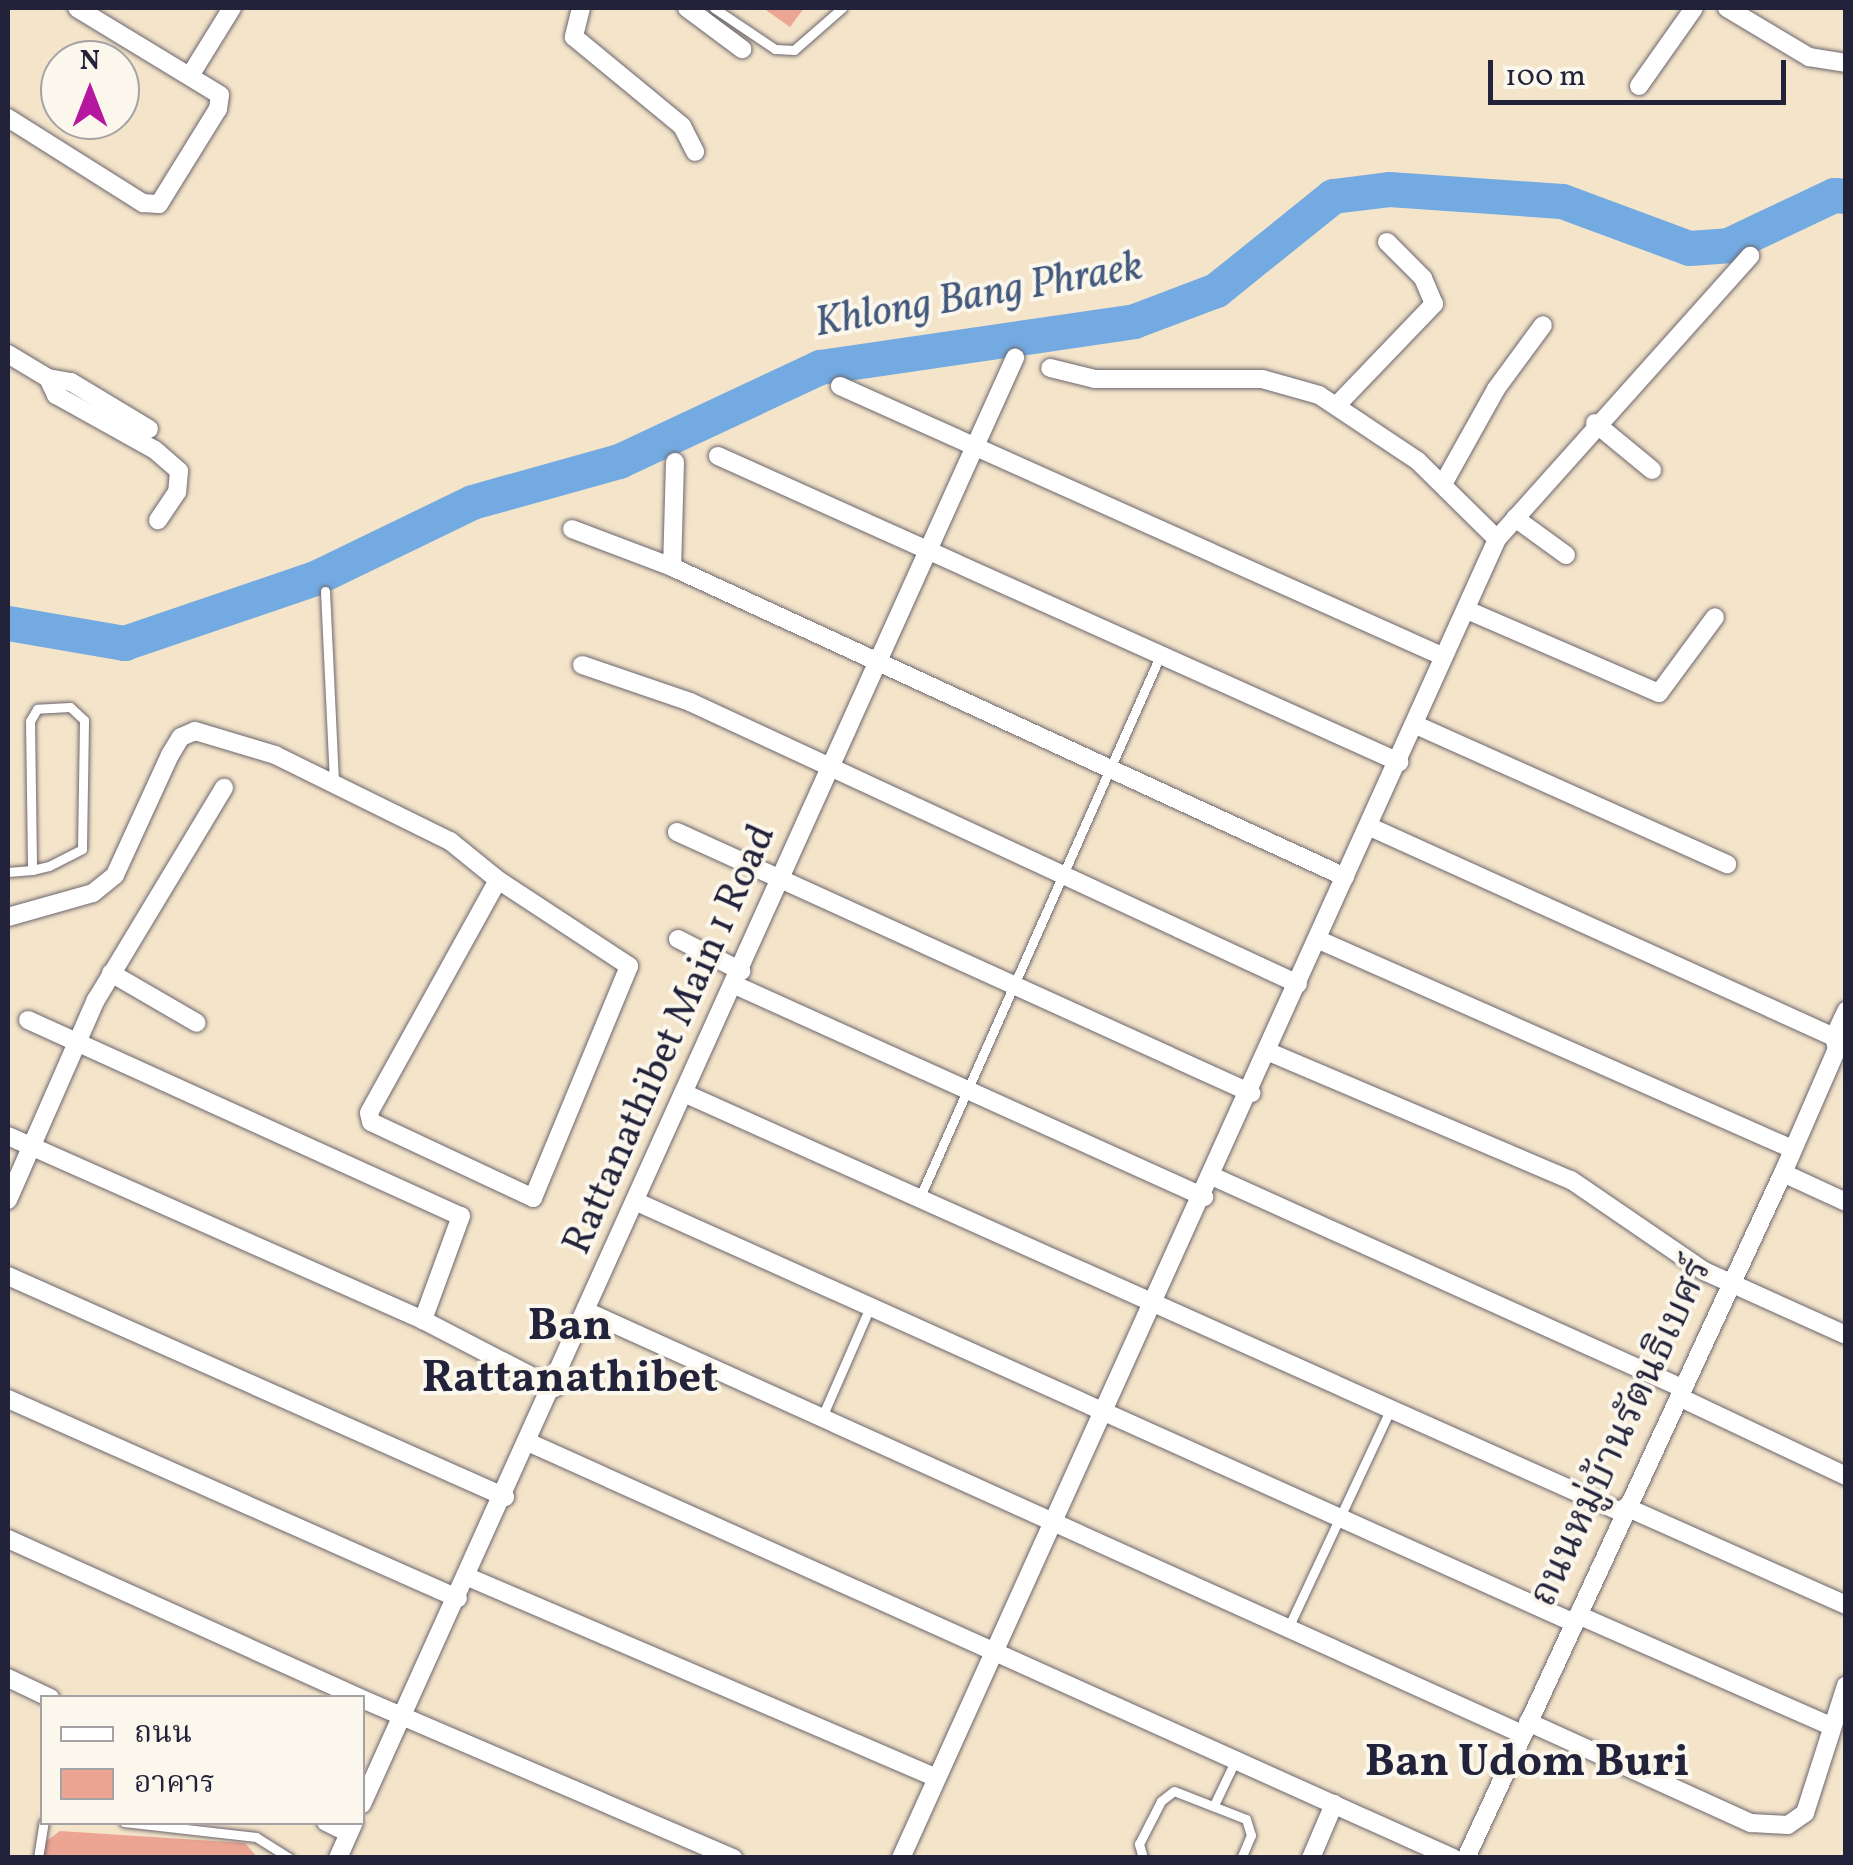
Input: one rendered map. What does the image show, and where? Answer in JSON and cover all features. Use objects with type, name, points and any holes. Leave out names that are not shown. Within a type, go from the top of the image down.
[{"type":"street","points":[[8,118],[153,206],[221,103],[216,90],[76,8]]},
{"type":"street","points":[[190,74],[232,8]]},
{"type":"street","points":[[581,8],[574,37],[682,126],[696,152]]},
{"type":"street","points":[[687,8],[742,49]]},
{"type":"street","points":[[1639,86],[1694,8]]},
{"type":"street","points":[[1728,8],[1810,57],[1846,63]]},
{"type":"street","points":[[1338,404],[1434,304],[1423,278],[1387,242]]},
{"type":"street","points":[[901,1858],[1214,1177],[1497,539],[1595,423],[1750,256]]},
{"type":"street","points":[[1443,484],[1496,389],[1543,325]]},
{"type":"street","points":[[8,354],[48,378],[71,382],[148,428]]},
{"type":"street","name":"Rattanathibet Main 1 Road","points":[[365,1798],[530,1443],[1015,358]]},
{"type":"street","points":[[1050,368],[1095,380],[1262,380],[1338,404],[1443,484],[1497,539]]},
{"type":"street","points":[[48,378],[56,395],[155,450],[179,471],[178,492],[158,520]]},
{"type":"street","points":[[840,386],[1442,656]]},
{"type":"street","points":[[1595,423],[1652,470]]},
{"type":"street","points":[[718,456],[1399,762]]},
{"type":"street","points":[[672,567],[675,462]]},
{"type":"street","points":[[1515,518],[1566,554]]},
{"type":"street","points":[[572,529],[672,567],[1345,877]]},
{"type":"street","points":[[1467,610],[1660,693],[1714,616]]},
{"type":"street","points":[[582,665],[690,702],[1298,984]]},
{"type":"street","points":[[1416,726],[1727,864]]},
{"type":"street","points":[[8,917],[94,893],[115,874],[170,755],[181,736],[195,731],[276,754],[450,841],[498,880],[629,966],[533,1198],[377,1128],[369,1113],[498,880]]},
{"type":"street","points":[[8,1200],[111,973],[224,788]]},
{"type":"street","points":[[1368,826],[1834,1036]]},
{"type":"street","points":[[676,832],[1251,1093]]},
{"type":"street","points":[[678,939],[738,978],[968,1091],[1204,1197]]},
{"type":"street","points":[[1319,940],[1790,1148]]},
{"type":"street","points":[[111,973],[197,1023]]},
{"type":"street","name":"ถนนหมู่บ้านรัตนธิเบศร์","points":[[1468,1856],[1728,1283],[1782,1173],[1790,1148],[1838,1066],[1834,1036],[1846,1011]]},
{"type":"street","points":[[28,1020],[461,1216],[423,1320]]},
{"type":"street","points":[[1269,1052],[1571,1180],[1728,1283],[1846,1334]]},
{"type":"street","points":[[686,1094],[1390,1410],[1846,1605]]},
{"type":"street","points":[[8,1136],[423,1320],[554,1388]]},
{"type":"street","points":[[1782,1173],[1846,1202]]},
{"type":"street","points":[[1214,1177],[1680,1393],[1846,1476]]},
{"type":"street","points":[[638,1202],[1340,1519],[1830,1726]]},
{"type":"street","points":[[8,1276],[504,1497]]},
{"type":"street","points":[[588,1312],[1288,1628],[1751,1823],[1788,1825],[1804,1812],[1846,1684]]},
{"type":"street","points":[[8,1399],[458,1598]]},
{"type":"street","points":[[530,1443],[1235,1761],[1468,1856]]},
{"type":"street","points":[[8,1538],[354,1695]]},
{"type":"street","points":[[468,1577],[937,1778]]},
{"type":"street","points":[[8,1678],[44,1695]]},
{"type":"street","points":[[365,1700],[733,1858]]},
{"type":"street","points":[[1311,1858],[1334,1804]]},
{"type":"street","points":[[343,1856],[352,1828]]},
{"type":"lane","points":[[714,8],[774,49],[794,50],[842,8]]},
{"type":"lane","points":[[326,591],[334,784]]},
{"type":"lane","points":[[919,1199],[1018,986],[1160,656]]},
{"type":"lane","points":[[8,872],[32,870],[74,857],[82,849],[84,720],[70,707],[37,709],[30,721],[32,870]]},
{"type":"lane","points":[[822,1417],[870,1307]]},
{"type":"lane","points":[[1288,1628],[1390,1410]]},
{"type":"lane","points":[[1215,1803],[1235,1761]]},
{"type":"lane","points":[[1142,1858],[1139,1844],[1168,1794],[1215,1803],[1250,1825],[1241,1858]]},
{"type":"lane","points":[[38,1858],[44,1825]]},
{"type":"lane","points":[[150,1825],[256,1837],[290,1858]]},
{"type":"building","points":[[763,8],[804,8],[790,27]]},
{"type":"building","points":[[60,1831],[245,1843],[258,1858],[44,1858],[45,1842]]},
{"type":"waterway","name":"Khlong Bang Phraek","points":[[8,623],[124,643],[315,578],[472,502],[619,461],[820,367],[1134,321],[1216,290],[1333,196],[1389,189],[1562,201],[1689,248],[1728,245],[1834,195],[1846,196]]},
{"type":"district","name":"Ban Rattanathibet","points":[[570,1354]]},
{"type":"district","name":"Ban Udom Buri","points":[[1527,1764]]}]
